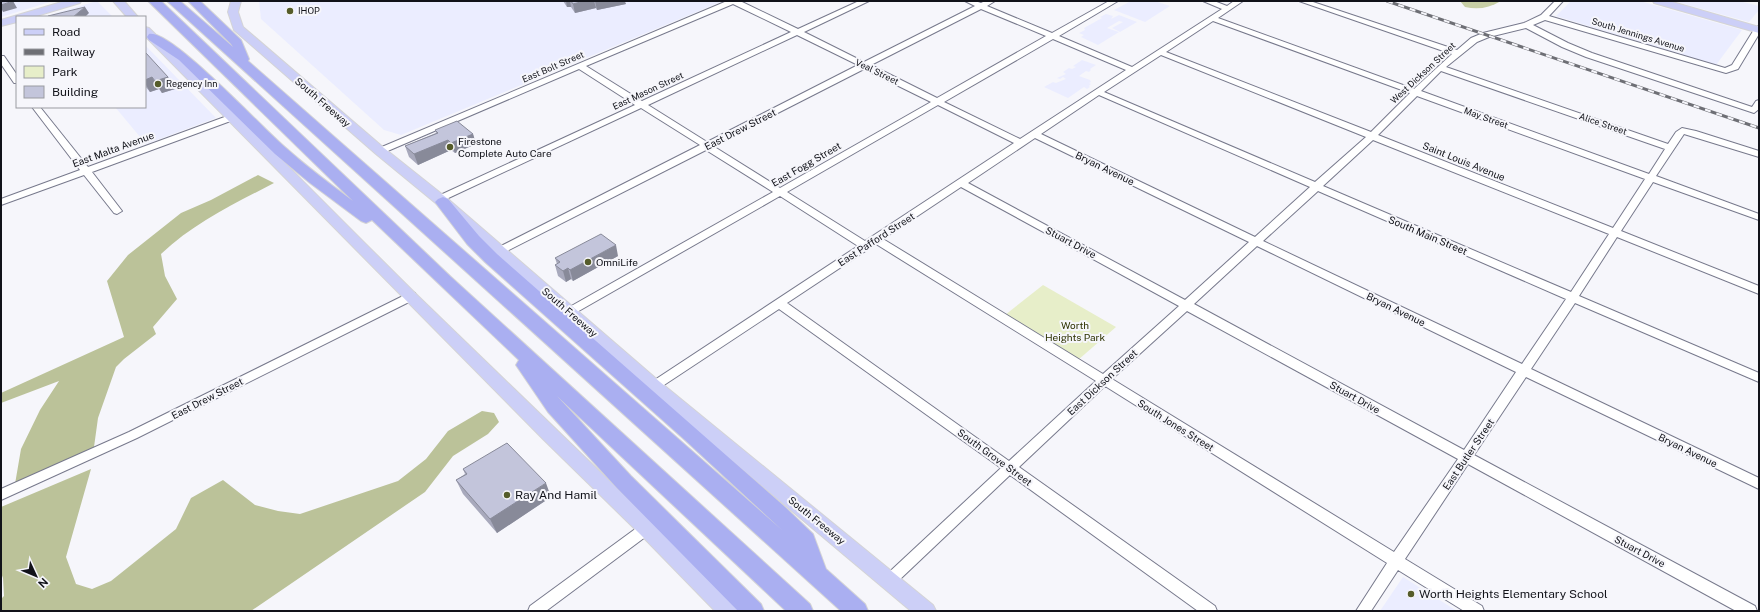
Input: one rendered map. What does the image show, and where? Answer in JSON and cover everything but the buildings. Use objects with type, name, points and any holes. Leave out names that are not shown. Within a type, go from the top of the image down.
[{"type":"highway","points":[[154,1],[421,258],[802,611]]},
{"type":"highway","points":[[173,1],[857,611]]},
{"type":"highway","points":[[194,1],[237,43],[246,66]]},
{"type":"highway","points":[[149,33],[183,57],[280,151],[315,180],[421,258]]},
{"type":"highway","points":[[441,201],[473,240],[491,258],[692,435],[805,540],[817,575]]},
{"type":"highway","points":[[504,336],[555,407],[624,482],[753,611]]},
{"type":"main road","points":[[25,16],[76,1]]},
{"type":"main road","points":[[118,1],[132,16]]},
{"type":"main road","name":"South Freeway","points":[[236,1],[233,12],[238,28],[570,312],[654,386],[926,611]]},
{"type":"main road","points":[[1658,1],[1759,29]]},
{"type":"main road","points":[[1,23],[16,18]]},
{"type":"main road","points":[[149,33],[321,208],[549,434],[647,528],[728,611]]},
{"type":"street","name":"East Bolt Street","points":[[380,151],[733,1]]},
{"type":"street","name":"Veal Street","points":[[733,1],[1021,143]]},
{"type":"street","name":"East Mason Street","points":[[441,201],[642,105],[866,1]]},
{"type":"street","points":[[969,1],[1133,70]]},
{"type":"street","name":"East Drew Street","points":[[499,251],[991,1]]},
{"type":"street","name":"East Fogg Street","points":[[570,312],[1114,1]]},
{"type":"street","points":[[1206,1],[1227,8]]},
{"type":"street","name":"East Pafford Street","points":[[654,386],[1034,134],[1239,1]]},
{"type":"street","points":[[1303,1],[1458,53]]},
{"type":"street","name":"West Dickson Street","points":[[1316,186],[1372,136],[1440,68],[1474,40],[1486,35],[1527,25],[1544,17],[1559,1]]},
{"type":"street","name":"South Jennings Avenue","points":[[1544,17],[1726,71],[1735,66],[1759,29]]},
{"type":"street","name":"May Street","points":[[1212,18],[1759,217]]},
{"type":"street","points":[[1527,25],[1565,46],[1596,57],[1754,110],[1759,103]]},
{"type":"street","name":"Saint Louis Avenue","points":[[1160,52],[1759,290]]},
{"type":"street","points":[[1,58],[4,70],[16,80]]},
{"type":"street","points":[[4,70],[16,66]]},
{"type":"street","points":[[580,66],[865,246]]},
{"type":"street","name":"Alice Street","points":[[1440,68],[1671,148]]},
{"type":"street","name":"South Main Street","points":[[1098,92],[1759,378]]},
{"type":"street","points":[[37,108],[117,211]]},
{"type":"street","name":"East Malta Avenue","points":[[1,202],[233,117]]},
{"type":"street","points":[[1671,148],[1682,131],[1693,133],[1759,154]]},
{"type":"street","name":"Bryan Avenue","points":[[1034,134],[1759,484]]},
{"type":"street","name":"East Butler Street","points":[[1363,611],[1671,148]]},
{"type":"street","name":"Stuart Drive","points":[[961,183],[1750,611]]},
{"type":"street","name":"East Dickson Street","points":[[890,580],[1104,380],[1316,186]]},
{"type":"street","name":"South Jones Street","points":[[876,239],[1477,611]]},
{"type":"street","name":"East Drew Street","points":[[1,495],[133,435],[411,296]]},
{"type":"street","name":"South Grove Street","points":[[779,303],[1210,611]]},
{"type":"street","points":[[535,611],[647,528]]},
{"type":"shaded area","points":[[1,1],[53,1],[1,17]]},
{"type":"shaded area","points":[[97,1],[112,16],[46,16]]},
{"type":"shaded area","points":[[259,1],[723,1],[401,135],[384,130],[261,19]]},
{"type":"shaded area","points":[[1131,1],[1155,1],[1170,6],[1145,22],[1114,10]]},
{"type":"shaded area","points":[[1460,1],[1501,1],[1488,7],[1474,8],[1465,7]]},
{"type":"shaded area","points":[[1571,1],[1640,1],[1742,30],[1716,65],[1556,16]]},
{"type":"shaded area","points":[[1673,1],[1739,1],[1759,6],[1759,10],[1749,22]]},
{"type":"shaded area","points":[[1106,14],[1113,16],[1111,19],[1119,15],[1137,22],[1120,32],[1112,28],[1123,22],[1119,21],[1107,28],[1119,32],[1098,45],[1081,37],[1084,35],[1079,33],[1085,30],[1084,28],[1102,18],[1100,17]]},
{"type":"shaded area","points":[[146,46],[216,118],[146,144],[116,108],[146,108]]},
{"type":"shaded area","points":[[1082,60],[1096,65],[1090,69],[1091,70],[1089,72],[1086,71],[1079,76],[1090,80],[1090,87],[1087,89],[1084,87],[1068,98],[1044,87],[1053,82],[1056,83],[1066,79],[1063,77],[1060,79],[1057,78],[1066,74],[1063,72],[1069,68],[1072,69],[1076,67],[1073,66]]},
{"type":"shaded area","points":[[258,175],[274,183],[201,223],[161,254],[165,276],[177,299],[153,327],[156,334],[116,367],[98,418],[94,447],[15,484],[21,449],[40,410],[59,381],[1,403],[1,393],[124,337],[107,281],[128,255],[181,213],[211,200]]},
{"type":"shaded area","points":[[482,411],[494,413],[499,422],[488,434],[453,456],[425,492],[251,611],[1,611],[1,599],[4,596],[3,578],[1,573],[1,507],[91,469],[66,557],[76,584],[92,589],[111,581],[176,529],[191,498],[223,480],[255,505],[278,511],[300,514],[398,481],[426,459],[448,431]]},
{"type":"shaded area","name":"Worth Heights Elementary School","points":[[1403,577],[1457,611],[1380,611]]},
{"type":"green space","name":"Worth Heights Park","points":[[1043,285],[1116,327],[1078,360],[1005,315]]},
{"type":"railway","points":[[1387,1],[1759,128]]},
{"type":"place","name":"IHOP","points":[[290,11]]},
{"type":"place","name":"Regency Inn","points":[[158,84]]},
{"type":"place","name":"Firestone Complete Auto Care","points":[[450,147]]},
{"type":"place","name":"OmniLife","points":[[588,262]]},
{"type":"place","name":"Ray And Hamil","points":[[507,495]]},
{"type":"place","name":"Worth Heights Elementary School","points":[[1411,594]]}]
